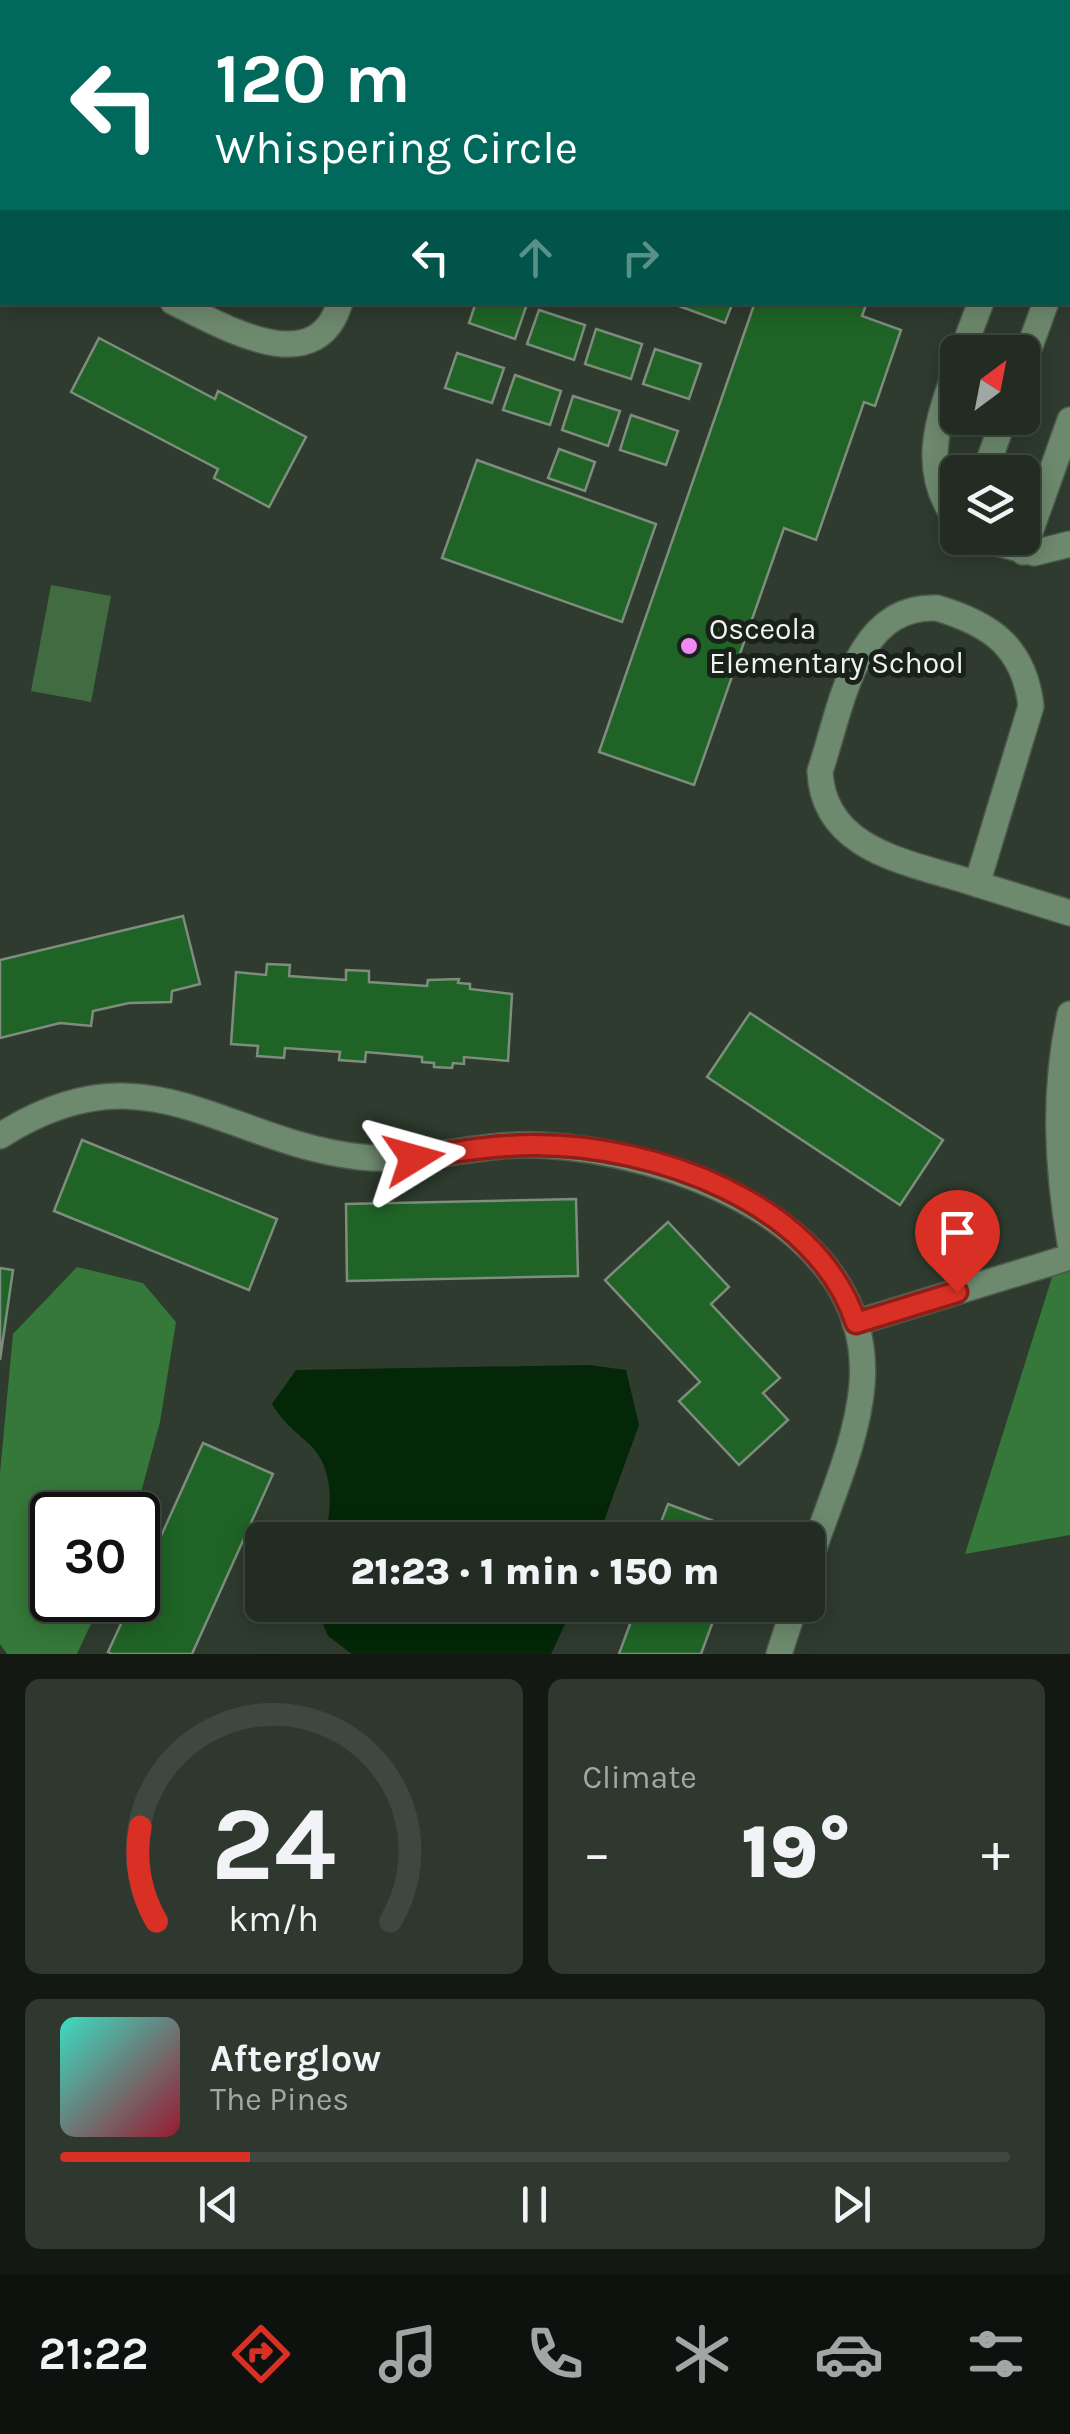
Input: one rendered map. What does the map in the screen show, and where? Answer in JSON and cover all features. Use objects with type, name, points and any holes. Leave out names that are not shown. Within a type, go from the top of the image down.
[{"type":"street","points":[[179,305],[257,341],[296,344],[318,338],[334,322],[339,305]]},
{"type":"street","points":[[968,335],[980,305]]},
{"type":"street","points":[[1034,335],[1045,305]]},
{"type":"street","points":[[1040,504],[1070,420]]},
{"type":"street","points":[[940,424],[932,466],[940,495]]},
{"type":"street","points":[[1040,549],[1070,544]]},
{"type":"street","points":[[977,884],[1031,706],[1028,681],[1011,647],[992,629],[937,608],[911,609],[888,619],[863,648],[820,771],[823,799],[843,832],[864,847],[977,884],[1070,913]]},
{"type":"street","points":[[1070,1014],[1057,1100],[1062,1195],[1070,1243]]},
{"type":"street","points":[[0,1136],[54,1109],[94,1099],[139,1096],[178,1101],[284,1142],[342,1155],[414,1158],[538,1144],[596,1149],[646,1160],[697,1178],[781,1225],[813,1250],[836,1279],[856,1323],[862,1386],[821,1522]]},
{"type":"street","points":[[856,1323],[1070,1257]]},
{"type":"street","points":[[779,1654],[789,1622]]},
{"type":"shaded area","points":[[51,585],[111,596],[91,702],[31,691]]},
{"type":"shaded area","points":[[589,1365],[626,1370],[639,1425],[604,1522],[328,1522],[330,1498],[324,1465],[272,1404],[296,1370]]},
{"type":"shaded area","points":[[322,1622],[566,1622],[551,1654],[352,1654],[328,1636]]},
{"type":"green space","points":[[1070,1225],[1070,1535],[965,1554],[1059,1255]]},
{"type":"green space","points":[[77,1267],[143,1283],[176,1322],[160,1422],[141,1492],[30,1492],[30,1622],[92,1622],[77,1654],[7,1654],[0,1644],[0,1473],[13,1334]]},
{"type":"building","points":[[475,305],[527,305],[515,339],[469,323]]},
{"type":"building","points":[[676,305],[732,305],[725,323]]},
{"type":"building","name":"Osceola Elementary School","points":[[754,305],[866,305],[862,316],[901,330],[875,406],[864,402],[816,540],[784,528],[694,785],[599,752]]},
{"type":"building","points":[[539,310],[585,325],[574,360],[527,344]]},
{"type":"building","points":[[596,329],[642,344],[631,379],[585,364]]},
{"type":"building","points":[[99,338],[215,399],[218,391],[306,437],[269,507],[214,478],[218,469],[71,392]]},
{"type":"building","points":[[655,349],[701,364],[689,399],[643,384]]},
{"type":"building","points":[[457,353],[504,368],[492,403],[445,388]]},
{"type":"building","points":[[515,375],[561,391],[550,425],[503,410]]},
{"type":"building","points":[[573,396],[620,411],[608,446],[562,430]]},
{"type":"building","points":[[631,415],[678,431],[666,465],[620,450]]},
{"type":"building","points":[[559,449],[595,462],[585,491],[548,478]]},
{"type":"building","points":[[477,460],[656,524],[622,622],[442,558]]},
{"type":"building","points":[[183,916],[200,984],[172,991],[171,1002],[129,1003],[93,1011],[91,1026],[60,1023],[0,1038],[0,960]]},
{"type":"building","points":[[267,964],[290,965],[289,976],[346,980],[346,970],[369,971],[369,982],[427,986],[428,980],[459,979],[458,983],[470,984],[470,989],[512,994],[508,1061],[464,1057],[464,1064],[453,1063],[452,1068],[434,1067],[434,1063],[422,1062],[422,1057],[366,1052],[365,1062],[339,1060],[340,1052],[285,1048],[284,1058],[257,1056],[258,1046],[231,1044],[236,972],[266,975]]},
{"type":"building","points":[[750,1013],[943,1140],[900,1205],[707,1077]]},
{"type":"building","points":[[82,1140],[277,1219],[249,1290],[54,1211]]},
{"type":"building","points":[[576,1199],[578,1276],[347,1281],[346,1204]]},
{"type":"building","points":[[668,1222],[729,1287],[711,1304],[780,1378],[763,1393],[788,1420],[739,1465],[679,1401],[700,1382],[605,1280]]},
{"type":"building","points":[[0,1268],[13,1270],[0,1360]]},
{"type":"building","points":[[203,1443],[273,1474],[251,1522],[245,1522],[245,1536],[192,1654],[112,1654],[108,1652],[122,1622],[160,1622],[160,1538]]},
{"type":"building","points":[[668,1504],[716,1522],[661,1522]]},
{"type":"building","points":[[631,1622],[713,1622],[701,1654],[619,1654]]},
{"type":"place","name":"Osceola Elementary School","points":[[689,646]]},
{"type":"route","points":[[414,1158],[538,1144],[596,1149],[646,1160],[697,1178],[740,1198],[813,1250],[836,1279],[856,1323],[957,1292]]}]
